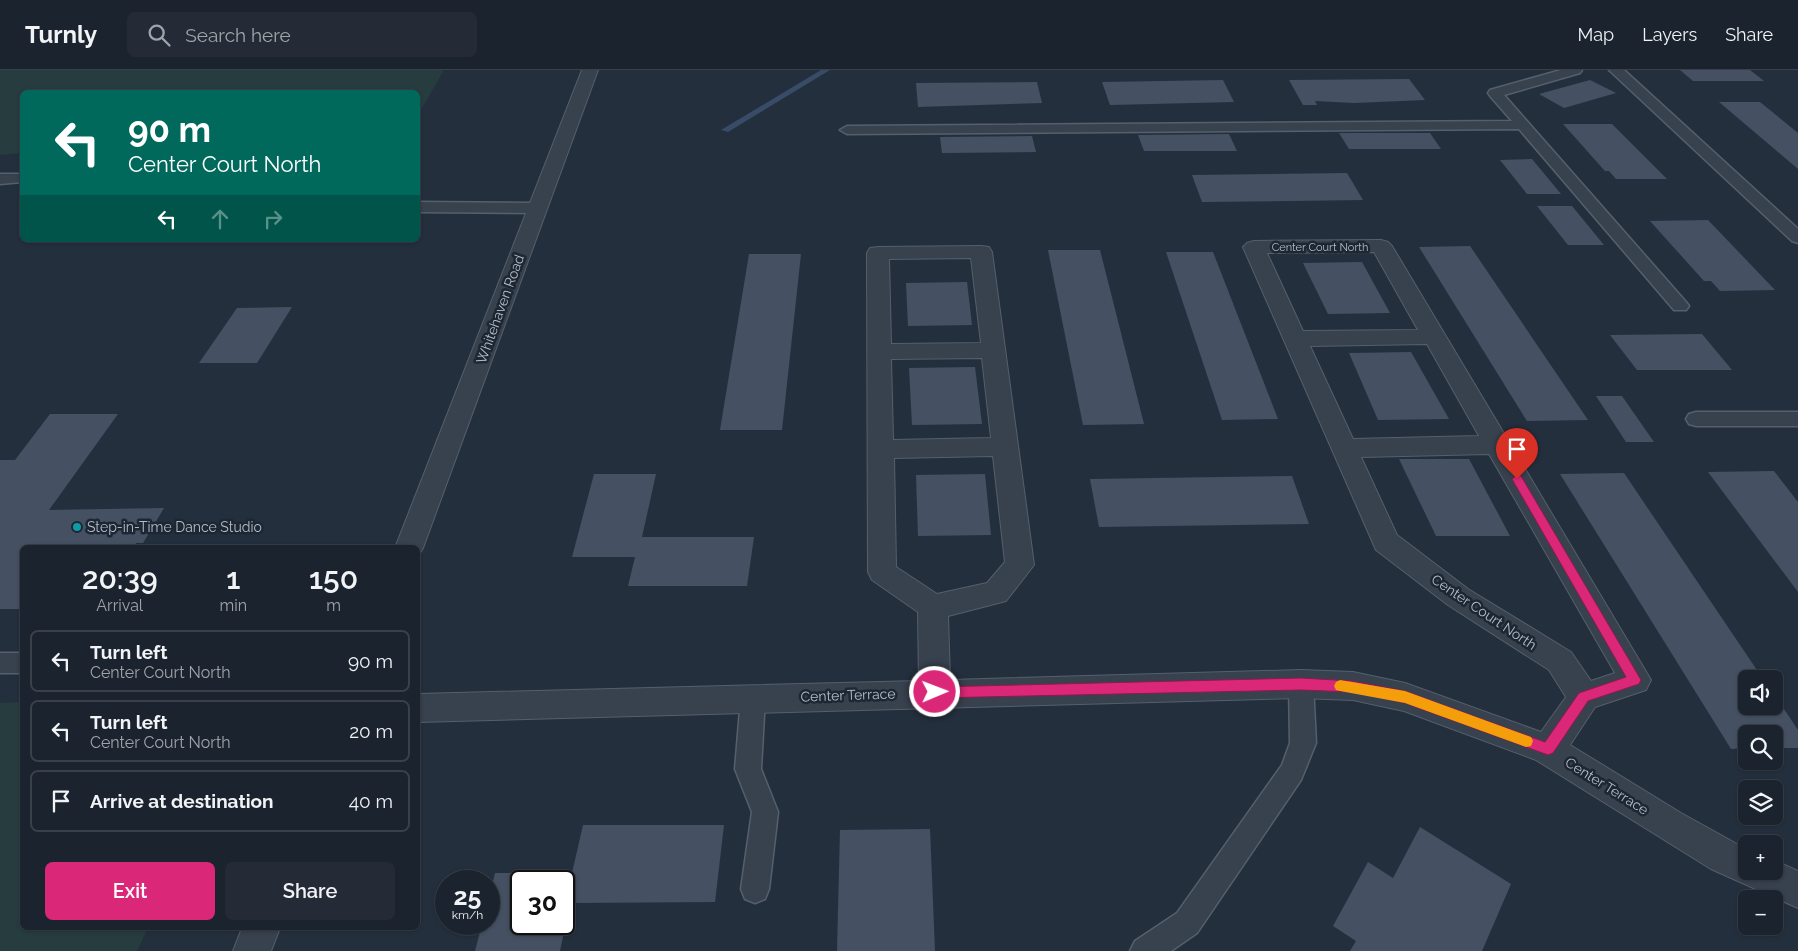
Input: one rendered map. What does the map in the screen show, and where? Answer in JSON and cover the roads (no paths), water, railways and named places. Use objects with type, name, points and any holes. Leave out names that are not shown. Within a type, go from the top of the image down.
[{"type":"street","name":"Whitehaven Road","points":[[410,545],[590,70]]},
{"type":"street","name":"Center Court North","points":[[1382,246],[1434,337],[1635,680],[1584,697],[1560,661],[1458,597],[1386,542],[1254,248],[1382,246]]},
{"type":"street","points":[[981,252],[992,350],[1020,565],[996,593],[932,607],[882,572],[878,253],[981,252]]},
{"type":"street","points":[[1295,339],[1434,337]]},
{"type":"street","points":[[879,352],[992,350]]},
{"type":"street","points":[[1344,448],[1498,446]]},
{"type":"street","points":[[880,449],[1005,447]]},
{"type":"street","points":[[932,607],[935,692]]},
{"type":"street","name":"Center Terrace","points":[[420,708],[935,692],[1301,684],[1352,686],[1405,697],[1548,749],[1669,825],[1724,857],[1738,863]]},
{"type":"street","points":[[1548,749],[1584,697]]},
{"type":"street","points":[[1776,880],[1798,890]]},
{"type":"street","points":[[252,951],[261,930]]},
{"type":"lane","points":[[1575,70],[1495,93],[1680,306]]},
{"type":"lane","points":[[1616,70],[1661,109],[1798,238]]},
{"type":"lane","points":[[847,130],[1523,125]]},
{"type":"lane","points":[[0,179],[20,178]]},
{"type":"lane","points":[[420,207],[538,208]]},
{"type":"lane","points":[[1696,419],[1798,419]]},
{"type":"lane","points":[[0,663],[20,662]]},
{"type":"lane","points":[[1145,951],[1187,923],[1292,772],[1303,743],[1301,684]]},
{"type":"lane","points":[[753,698],[748,768],[765,812],[755,889]]},
{"type":"waterway","points":[[725,130],[826,70]]},
{"type":"place","name":"Step-in-Time Dance Studio","points":[[77,527]]}]
